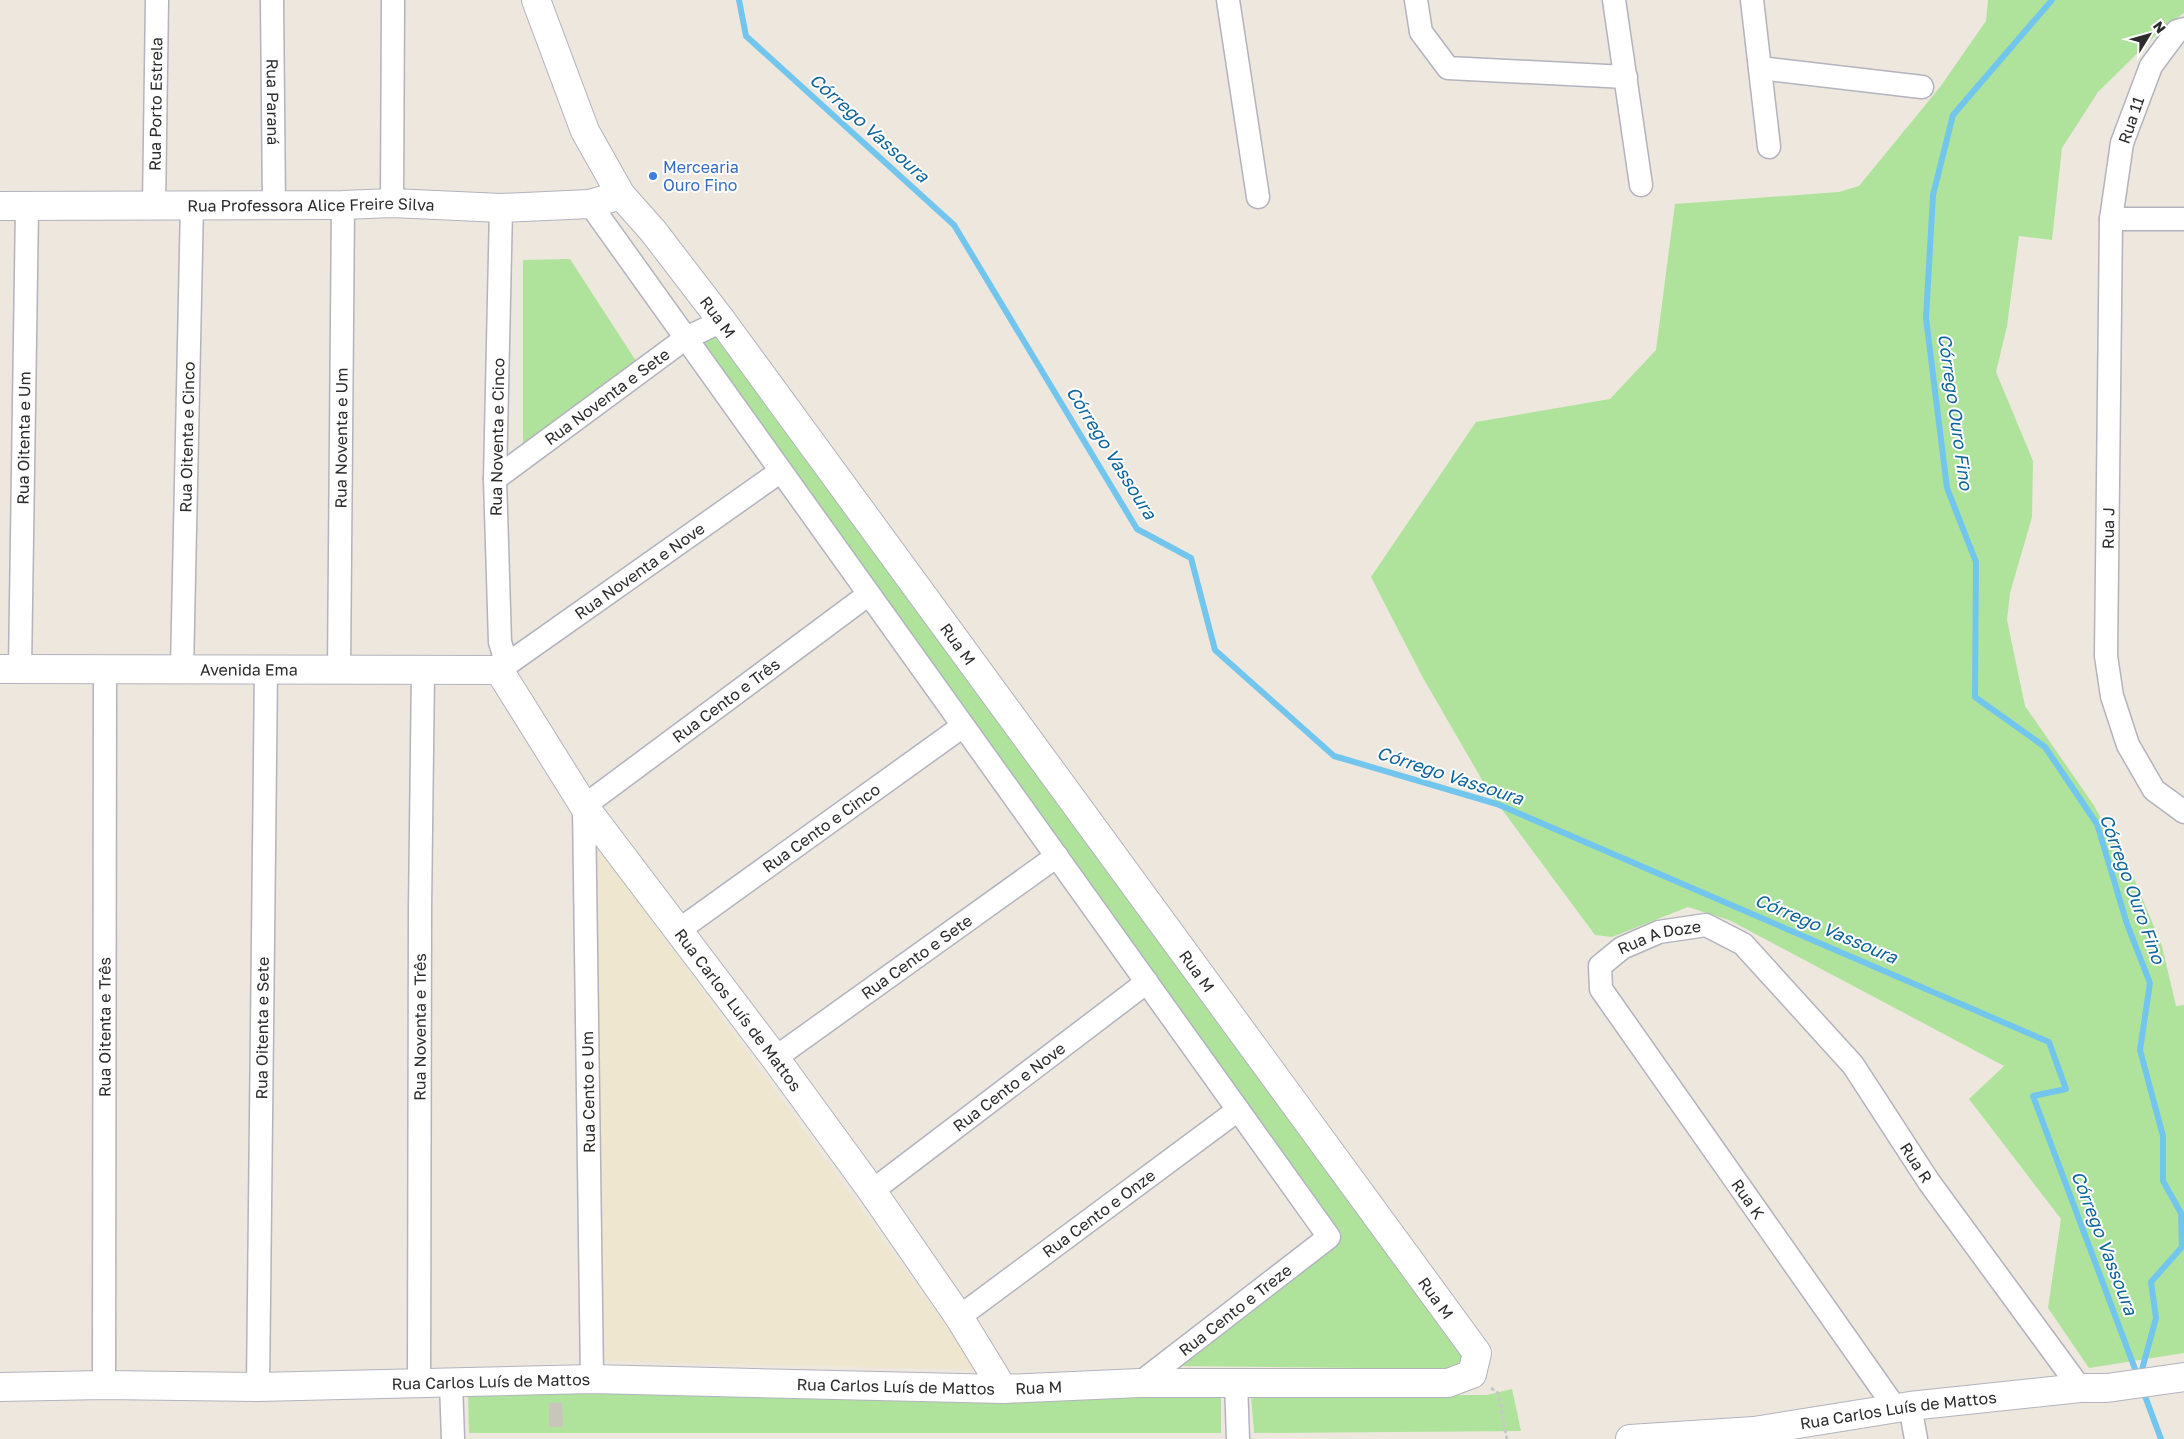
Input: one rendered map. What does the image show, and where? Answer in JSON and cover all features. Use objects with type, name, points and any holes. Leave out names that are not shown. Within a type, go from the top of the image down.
[{"type":"street","name":"Rua Porto Estrela","points":[[154,206],[157,0]]},
{"type":"street","name":"Rua Paraná","points":[[272,0],[274,206]]},
{"type":"street","points":[[392,203],[393,0]]},
{"type":"street","name":"Rua M","points":[[536,0],[585,131],[621,195],[653,231],[722,322],[1476,1353],[1472,1374],[1448,1383],[1140,1383],[1003,1389]]},
{"type":"street","points":[[1228,0],[1258,197]]},
{"type":"street","points":[[1416,0],[1421,32],[1448,68],[1626,77]]},
{"type":"street","points":[[1614,0],[1641,186]]},
{"type":"street","points":[[1752,0],[1769,147]]},
{"type":"street","name":"Rua 11","points":[[2111,219],[2122,144],[2151,66],[2181,30]]},
{"type":"street","points":[[1760,68],[1922,88]]},
{"type":"street","name":"Rua Professora Alice Freire Silva","points":[[0,206],[154,206],[192,204],[343,206],[392,203],[501,208],[590,204],[621,195]]},
{"type":"street","name":"Rua Oitenta e Cinco","points":[[182,669],[192,204]]},
{"type":"street","points":[[590,204],[1238,1110]]},
{"type":"street","name":"Rua Noventa e Um","points":[[339,670],[343,206]]},
{"type":"street","name":"Rua Oitenta e Um","points":[[10,669],[27,207]]},
{"type":"street","name":"Rua Noventa e Cinco","points":[[501,208],[495,479],[500,642],[503,667]]},
{"type":"street","points":[[2111,219],[2184,219]]},
{"type":"street","name":"Rua J","points":[[2111,219],[2106,656],[2112,696],[2128,745],[2154,790],[2184,812]]},
{"type":"street","name":"Rua Noventa e Sete","points":[[495,479],[686,338],[722,322]]},
{"type":"street","name":"Rua Noventa e Nove","points":[[503,667],[781,470]]},
{"type":"street","name":"Rua Cento e Três","points":[[584,806],[869,594]]},
{"type":"street","name":"Avenida Ema","points":[[10,669],[423,670],[503,667]]},
{"type":"street","name":"Rua Carlos Luís de Mattos","points":[[503,667],[584,806],[775,1058],[872,1191],[959,1317],[1003,1389]]},
{"type":"street","name":"Rua Oitenta e Três","points":[[104,1385],[105,669]]},
{"type":"street","name":"Rua Oitenta e Sete","points":[[258,1387],[266,670]]},
{"type":"street","name":"Rua Noventa e Três","points":[[419,1383],[420,910],[423,670]]},
{"type":"street","name":"Rua Cento e Cinco","points":[[679,930],[963,726]]},
{"type":"street","name":"Rua Cento e Um","points":[[584,806],[592,1379]]},
{"type":"street","name":"Rua Cento e Sete","points":[[775,1058],[1056,856]]},
{"type":"street","name":"Rua A Doze","points":[[1600,989],[1600,966],[1622,948],[1660,932],[1706,925],[1743,944]]},
{"type":"street","name":"Rua R","points":[[1743,944],[1853,1066],[1929,1182],[2080,1388]]},
{"type":"street","name":"Rua Cento e Nove","points":[[872,1191],[1147,982]]},
{"type":"street","name":"Rua K","points":[[1600,989],[1903,1407]]},
{"type":"street","name":"Rua Cento e Treze","points":[[1140,1383],[1329,1236],[1238,1110]]},
{"type":"street","name":"Rua Cento e Onze","points":[[959,1317],[1238,1110]]},
{"type":"street","name":"Rua Carlos Luís de Mattos","points":[[1630,1439],[1757,1435],[1903,1407],[2080,1388],[2107,1388],[2182,1377]]},
{"type":"street","name":"Rua Carlos Luís de Mattos","points":[[0,1387],[104,1385],[258,1387],[592,1379],[1003,1389]]},
{"type":"street","points":[[1236,1382],[1238,1439]]},
{"type":"street","points":[[451,1383],[453,1439]]},
{"type":"street","points":[[1903,1407],[1916,1439]]},
{"type":"path","points":[[1472,1374],[1498,1393],[1507,1439]]},
{"type":"shaded area","points":[[595,848],[603,854],[978,1370],[603,1361]]},
{"type":"green space","points":[[1988,0],[2184,0],[2184,13],[2163,28],[2098,92],[2062,148],[2052,240],[2019,236],[2007,326],[1996,372],[2033,461],[2032,517],[2010,593],[2007,620],[2025,706],[2093,804],[2130,869],[2162,946],[2176,1006],[2184,1005],[2184,1353],[2089,1368],[2048,1308],[2061,1219],[1969,1099],[2004,1066],[1729,920],[1688,907],[1612,937],[1595,935],[1489,792],[1422,676],[1371,577],[1476,422],[1610,399],[1656,350],[1675,204],[1839,192],[1859,186],[1940,87],[1986,21]]},
{"type":"green space","points":[[570,259],[636,361],[523,446],[523,260]]},
{"type":"green space","points":[[719,332],[1468,1350],[1452,1369],[1171,1366],[1340,1241],[696,349]]},
{"type":"green space","points":[[1512,1389],[1521,1431],[1254,1433],[1251,1396],[1487,1395]]},
{"type":"green space","points":[[468,1391],[1221,1391],[1221,1433],[469,1433]]},
{"type":"building","points":[[549,1403],[562,1403],[563,1427],[549,1427]]},
{"type":"waterway","name":"Córrego Vassoura","points":[[739,0],[746,36],[954,225],[1137,529],[1191,558],[1215,650],[1334,756],[1497,804],[2049,1042],[2066,1089],[2033,1096],[2138,1377]]},
{"type":"waterway","name":"Córrego Ouro Fino","points":[[2052,0],[1953,115],[1933,195],[1926,318],[1947,488],[1976,562],[1975,697],[2045,747],[2097,824],[2127,924],[2150,983],[2140,1050],[2163,1136],[2163,1181],[2181,1213],[2182,1247],[2151,1282],[2156,1318],[2140,1377]]},
{"type":"waterway","name":"Córrego Vassoura","points":[[2142,1388],[2161,1439]]},
{"type":"place","name":"Mercearia Ouro Fino","points":[[653,176]]}]
